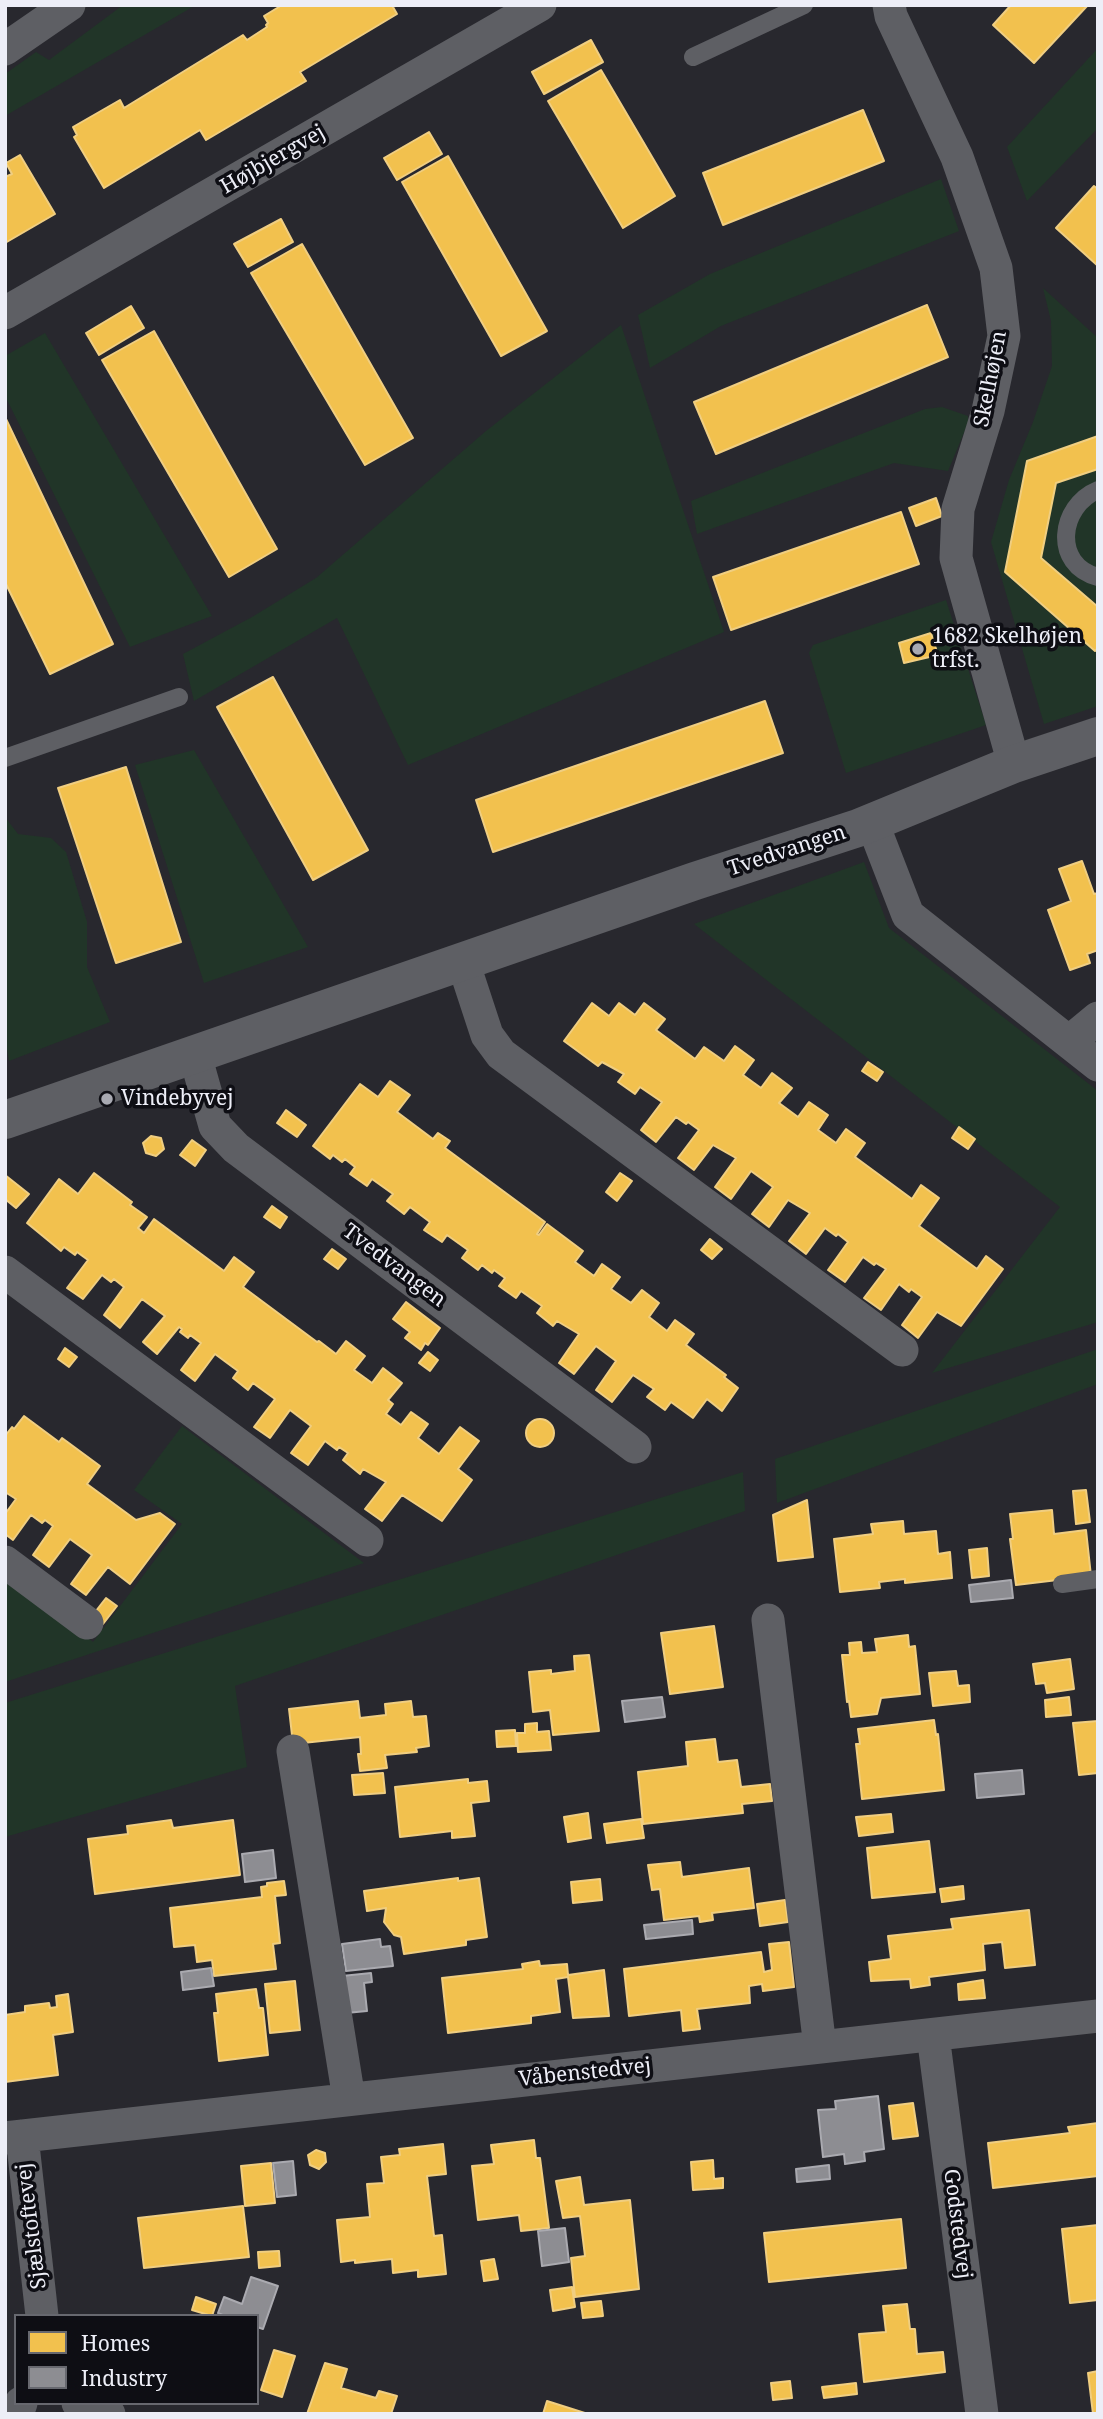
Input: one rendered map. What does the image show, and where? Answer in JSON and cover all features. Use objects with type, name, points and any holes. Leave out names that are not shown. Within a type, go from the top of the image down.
[{"type":"street","points":[[5,49],[69,5]]},
{"type":"street","name":"Højbjergvej","points":[[5,313],[541,5]]},
{"type":"street","name":"Skelhøjen","points":[[889,5],[891,16],[957,157],[996,268],[1004,335],[988,411],[958,509],[956,558],[1014,764]]},
{"type":"street","name":"Tvedvangen","points":[[5,1120],[872,822],[1014,764],[1098,736]]},
{"type":"street","name":"Tvedvangen","points":[[872,822],[908,915],[1098,1065]]},
{"type":"street","points":[[463,962],[487,1035],[501,1055],[902,1350]]},
{"type":"street","points":[[1069,1042],[1098,1018]]},
{"type":"street","name":"Tvedvangen","points":[[195,1055],[215,1126],[236,1148],[635,1447]]},
{"type":"street","points":[[5,1272],[367,1540]]},
{"type":"street","points":[[5,1562],[87,1623]]},
{"type":"street","points":[[768,1620],[820,2047]]},
{"type":"street","points":[[293,1751],[349,2099]]},
{"type":"street","name":"Våbenstedvej","points":[[13,2137],[1098,2016]]},
{"type":"street","name":"Godstedvej","points":[[933,2035],[982,2414]]},
{"type":"street","name":"Sjælstoftevej","points":[[13,2137],[42,2314]]},
{"type":"street","points":[[83,2405],[108,2414]]},
{"type":"lane","points":[[693,57],[804,5]]},
{"type":"lane","points":[[1098,490],[1080,500],[1070,514],[1065,532],[1068,549],[1077,565],[1098,577]]},
{"type":"lane","points":[[5,758],[179,696]]},
{"type":"lane","points":[[1062,1584],[1098,1579]]},
{"type":"green space","points":[[123,5],[196,5],[5,116],[5,74],[36,52],[49,60]]},
{"type":"green space","points":[[1098,48],[1098,128],[1027,201],[1007,147]]},
{"type":"green space","points":[[941,179],[959,231],[721,326],[650,368],[638,315],[710,274]]},
{"type":"green space","points":[[1043,288],[1098,338],[1098,706],[1044,724],[991,542],[1009,480],[1052,366],[1051,321]]},
{"type":"green space","points":[[621,325],[724,632],[408,765],[337,618],[194,701],[183,654],[252,617],[316,578],[486,431]]},
{"type":"green space","points":[[45,333],[212,616],[130,647],[5,396],[5,356]]},
{"type":"green space","points":[[942,407],[968,416],[968,423],[948,471],[894,463],[697,534],[691,501],[925,409]]},
{"type":"green space","points":[[946,600],[986,725],[846,773],[809,653],[813,645]]},
{"type":"green space","points":[[194,750],[308,947],[204,983],[135,765]]},
{"type":"green space","points":[[5,817],[18,834],[51,838],[66,852],[87,922],[87,967],[110,1022],[9,1061],[5,1039]]},
{"type":"green space","points":[[864,862],[889,928],[1098,1091],[1098,1322],[932,1373],[1060,1207],[694,924]]},
{"type":"green space","points":[[1098,1349],[1098,1384],[777,1503],[775,1459]]},
{"type":"green space","points":[[182,1426],[364,1563],[5,1682],[5,1573],[93,1642],[182,1524],[134,1490]]},
{"type":"green space","points":[[743,1472],[745,1511],[235,1686],[247,1767],[5,1837],[5,1703]]},
{"type":"building: Homes","points":[[282,5],[397,5],[393,7],[397,14],[300,72],[306,81],[206,140],[200,130],[104,188],[74,137],[77,135],[73,127],[120,100],[124,108],[243,35],[247,40],[267,27],[264,16]]},
{"type":"building: Homes","points":[[1011,5],[1088,5],[1034,63],[993,25]]},
{"type":"building: Homes","points":[[591,40],[603,62],[544,94],[532,72]]},
{"type":"building: Homes","points":[[601,70],[675,196],[623,228],[548,101]]},
{"type":"building: Homes","points":[[863,110],[884,161],[723,225],[703,173]]},
{"type":"building: Homes","points":[[429,132],[442,154],[397,180],[384,158]]},
{"type":"building: Homes","points":[[20,155],[55,214],[5,243],[5,177],[12,174],[6,163]]},
{"type":"building: Homes","points":[[448,156],[547,331],[501,356],[402,182]]},
{"type":"building: Homes","points":[[1094,186],[1098,189],[1098,266],[1056,228]]},
{"type":"building: Homes","points":[[281,219],[293,242],[248,267],[234,244]]},
{"type":"building: Homes","points":[[302,244],[413,438],[365,465],[251,273]]},
{"type":"building: Homes","points":[[927,305],[948,357],[716,454],[694,402]]},
{"type":"building: Homes","points":[[131,306],[144,328],[99,355],[86,333]]},
{"type":"building: Homes","points":[[154,331],[277,549],[229,577],[102,360]]},
{"type":"building: Homes","points":[[6,419],[113,644],[50,674],[5,582]]},
{"type":"building: Homes","points":[[1098,436],[1098,469],[1056,483],[1041,558],[1098,607],[1098,648],[1095,651],[1005,572],[1027,461]]},
{"type":"building: Homes","points":[[936,498],[942,516],[916,526],[909,508]]},
{"type":"building: Homes","points":[[901,512],[919,564],[731,630],[713,577]]},
{"type":"building: Homes","name":"1682 Skelhøjen trfst.","points":[[931,633],[938,655],[904,663],[899,643]]},
{"type":"building: Homes","points":[[273,677],[368,850],[313,880],[217,707]]},
{"type":"building: Homes","points":[[765,701],[783,753],[493,852],[476,800]]},
{"type":"building: Homes","points":[[126,767],[181,942],[116,963],[58,788]]},
{"type":"building: Homes","points":[[1082,861],[1094,894],[1098,893],[1098,950],[1087,954],[1090,963],[1070,970],[1048,910],[1071,901],[1059,869]]},
{"type":"building: Homes","points":[[592,1003],[609,1016],[619,1003],[635,1015],[644,1003],[665,1019],[656,1030],[695,1059],[704,1047],[724,1061],[735,1046],[754,1060],[743,1075],[761,1088],[772,1073],[792,1088],[779,1103],[798,1117],[809,1102],[828,1115],[818,1130],[836,1143],[846,1129],[865,1143],[855,1157],[912,1199],[921,1185],[939,1198],[919,1226],[977,1269],[986,1256],[1003,1269],[961,1326],[937,1312],[918,1338],[902,1325],[922,1297],[899,1284],[881,1310],[864,1298],[886,1269],[863,1257],[845,1282],[828,1270],[848,1242],[838,1234],[836,1236],[825,1228],[806,1254],[789,1241],[810,1213],[788,1200],[769,1227],[752,1214],[773,1187],[751,1171],[731,1199],[715,1187],[736,1158],[713,1145],[694,1170],[678,1158],[699,1130],[676,1117],[656,1142],[641,1130],[662,1102],[640,1087],[635,1094],[618,1082],[624,1074],[602,1062],[598,1066],[564,1041]]},
{"type":"building: Homes","points":[[868,1062],[883,1072],[877,1081],[862,1071]]},
{"type":"building: Homes","points":[[390,1081],[410,1095],[397,1112],[433,1139],[438,1133],[450,1141],[445,1148],[545,1222],[537,1234],[539,1235],[547,1224],[583,1251],[575,1262],[594,1276],[602,1264],[620,1277],[611,1289],[631,1303],[642,1290],[659,1303],[649,1317],[667,1331],[675,1320],[694,1334],[686,1345],[726,1375],[724,1377],[738,1388],[722,1411],[707,1399],[693,1418],[671,1402],[665,1410],[647,1397],[654,1389],[633,1375],[612,1402],[596,1390],[616,1361],[596,1346],[574,1374],[559,1363],[579,1334],[557,1321],[553,1326],[537,1313],[542,1306],[521,1291],[516,1298],[499,1286],[505,1278],[482,1265],[478,1270],[462,1258],[468,1250],[447,1235],[442,1242],[424,1230],[430,1222],[410,1207],[404,1214],[387,1201],[393,1194],[372,1179],[367,1186],[350,1174],[355,1167],[345,1159],[342,1162],[333,1155],[330,1159],[313,1146],[360,1084],[378,1097]]},
{"type":"building: Homes","points":[[286,1110],[306,1125],[297,1137],[277,1123]]},
{"type":"building: Homes","points":[[959,1127],[975,1139],[968,1149],[952,1138]]},
{"type":"building: Homes","points":[[151,1136],[161,1138],[164,1149],[156,1156],[146,1153],[143,1143]]},
{"type":"building: Homes","points":[[192,1140],[206,1150],[195,1166],[180,1155]]},
{"type":"building: Homes","points":[[94,1173],[147,1217],[138,1228],[144,1233],[154,1219],[224,1271],[234,1257],[254,1272],[243,1287],[336,1354],[346,1341],[365,1356],[354,1370],[372,1383],[383,1368],[402,1383],[388,1400],[393,1404],[386,1414],[401,1425],[411,1412],[428,1424],[418,1438],[439,1454],[460,1427],[479,1441],[458,1469],[472,1480],[442,1521],[402,1495],[382,1521],[365,1509],[386,1482],[363,1469],[360,1474],[343,1460],[348,1453],[339,1447],[337,1450],[325,1441],[308,1465],[291,1453],[311,1426],[290,1410],[270,1438],[254,1427],[275,1399],[253,1383],[248,1390],[233,1378],[238,1371],[215,1354],[195,1381],[181,1370],[201,1343],[190,1335],[188,1338],[180,1332],[182,1329],[179,1327],[157,1354],[143,1342],[165,1316],[142,1299],[120,1328],[104,1315],[124,1287],[114,1279],[111,1282],[102,1275],[83,1299],[67,1288],[88,1260],[64,1247],[61,1251],[27,1223],[59,1179],[78,1194]]},
{"type":"building: Homes","points":[[620,1173],[632,1181],[617,1201],[606,1192]]},
{"type":"building: Homes","points":[[5,1175],[29,1194],[16,1208],[5,1199]]},
{"type":"building: Homes","points":[[272,1206],[287,1217],[280,1228],[264,1217]]},
{"type":"building: Homes","points":[[710,1239],[722,1249],[712,1259],[701,1250]]},
{"type":"building: Homes","points":[[332,1249],[346,1259],[338,1269],[324,1259]]},
{"type":"building: Homes","points":[[406,1302],[440,1328],[421,1350],[405,1338],[410,1332],[393,1319]]},
{"type":"building: Homes","points":[[65,1348],[77,1357],[69,1367],[58,1359]]},
{"type":"building: Homes","points":[[428,1352],[438,1360],[430,1371],[419,1363]]},
{"type":"building: Homes","points":[[24,1416],[59,1442],[62,1438],[100,1466],[87,1484],[136,1520],[160,1513],[175,1524],[130,1584],[108,1567],[86,1595],[71,1584],[92,1555],[70,1539],[49,1567],[33,1555],[53,1526],[45,1520],[42,1523],[31,1515],[13,1540],[5,1534],[5,1514],[16,1499],[5,1492],[5,1436]]},
{"type":"building: Homes","points":[[540,1419],[550,1423],[554,1433],[550,1443],[540,1447],[530,1443],[526,1433],[530,1423]]},
{"type":"building: Homes","points":[[1086,1490],[1090,1522],[1076,1524],[1073,1491]]},
{"type":"building: Homes","points":[[807,1500],[813,1557],[778,1561],[773,1515]]},
{"type":"building: Homes","points":[[1052,1510],[1054,1534],[1086,1530],[1091,1576],[1016,1585],[1010,1539],[1013,1539],[1010,1514]]},
{"type":"building: Homes","points":[[903,1521],[904,1534],[936,1531],[938,1554],[950,1552],[952,1578],[905,1583],[905,1579],[879,1582],[880,1588],[840,1592],[834,1539],[873,1534],[871,1524]]},
{"type":"building: Homes","points":[[987,1548],[989,1576],[972,1578],[969,1550]]},
{"type":"building: Homes","points":[[106,1598],[117,1606],[103,1624],[92,1616]]},
{"type":"building: Homes","points":[[714,1626],[723,1687],[670,1694],[661,1633]]},
{"type":"building: Homes","points":[[908,1635],[909,1647],[915,1646],[920,1694],[881,1698],[877,1714],[851,1717],[842,1655],[850,1655],[849,1643],[861,1642],[862,1653],[877,1652],[875,1639]]},
{"type":"building: Homes","points":[[589,1655],[599,1731],[553,1735],[550,1710],[533,1712],[529,1672],[551,1670],[551,1674],[575,1671],[574,1656]]},
{"type":"building: Homes","points":[[1070,1659],[1074,1689],[1047,1693],[1045,1683],[1036,1684],[1033,1664]]},
{"type":"building: Homes","points":[[956,1671],[958,1686],[969,1685],[970,1702],[933,1706],[929,1673]]},
{"type":"building: Homes","points":[[1069,1697],[1071,1715],[1046,1717],[1045,1700]]},
{"type":"building: Homes","points":[[358,1701],[360,1718],[386,1715],[385,1704],[411,1701],[413,1717],[426,1716],[429,1746],[416,1748],[417,1752],[385,1755],[387,1768],[360,1771],[360,1737],[293,1744],[289,1709]]},
{"type":"building: Homes","points":[[934,1720],[944,1790],[862,1799],[856,1744],[860,1744],[858,1729]]},
{"type":"building: Homes","points":[[1098,1721],[1098,1773],[1079,1775],[1073,1723]]},
{"type":"building: Homes","points":[[537,1723],[537,1732],[549,1731],[551,1750],[518,1752],[517,1733],[525,1733],[525,1724]]},
{"type":"building: Homes","points":[[515,1730],[516,1746],[497,1747],[496,1731]]},
{"type":"building: Homes","points":[[715,1739],[718,1762],[737,1760],[741,1787],[770,1784],[772,1801],[742,1804],[743,1813],[643,1824],[638,1772],[688,1766],[686,1742]]},
{"type":"building: Homes","points":[[383,1773],[385,1793],[354,1795],[352,1775]]},
{"type":"building: Homes","points":[[468,1779],[468,1783],[487,1781],[489,1801],[471,1803],[475,1836],[452,1838],[452,1831],[400,1837],[395,1787]]},
{"type":"building: Homes","points":[[588,1813],[591,1838],[568,1842],[564,1817]]},
{"type":"building: Homes","points":[[891,1814],[893,1832],[859,1836],[856,1817]]},
{"type":"building: Homes","points":[[641,1819],[644,1838],[607,1843],[604,1824]]},
{"type":"building: Homes","points":[[171,1820],[173,1828],[233,1820],[240,1875],[95,1894],[88,1839],[128,1834],[127,1826]]},
{"type":"building: Homes","points":[[929,1841],[935,1892],[872,1898],[867,1848]]},
{"type":"building: Homes","points":[[680,1862],[682,1877],[749,1868],[754,1908],[712,1913],[713,1920],[700,1922],[699,1916],[664,1920],[660,1889],[652,1890],[648,1865]]},
{"type":"building: Homes","points":[[458,1878],[458,1881],[479,1878],[487,1937],[466,1940],[466,1945],[404,1954],[401,1937],[394,1935],[384,1922],[386,1908],[367,1911],[364,1891]]},
{"type":"building: Homes","points":[[600,1879],[602,1900],[573,1903],[571,1882]]},
{"type":"building: Homes","points":[[284,1881],[286,1895],[275,1896],[280,1943],[273,1944],[276,1969],[214,1976],[212,1960],[197,1962],[195,1945],[174,1947],[170,1908],[262,1897],[261,1887],[267,1886],[267,1883]]},
{"type":"building: Homes","points":[[963,1886],[964,1899],[942,1902],[940,1889]]},
{"type":"building: Homes","points":[[785,1900],[788,1922],[760,1926],[757,1904]]},
{"type":"building: Homes","points":[[1029,1910],[1035,1965],[1005,1968],[1002,1942],[983,1944],[985,1970],[929,1977],[930,1985],[911,1988],[910,1979],[871,1981],[869,1962],[891,1959],[888,1936],[953,1929],[951,1919]]},
{"type":"building: Homes","points":[[789,1942],[794,1987],[763,1991],[762,1984],[749,1986],[750,2003],[697,2009],[700,2029],[683,2031],[681,2010],[629,2016],[624,1969],[761,1952],[764,1972],[772,1970],[769,1944]]},
{"type":"building: Homes","points":[[539,1961],[540,1966],[567,1964],[568,1975],[604,1970],[609,2016],[573,2018],[568,1977],[556,1979],[560,2012],[531,2016],[531,2023],[448,2033],[442,1978],[523,1969],[522,1964]]},
{"type":"building: Homes","points":[[983,1980],[985,1998],[959,2000],[958,1984]]},
{"type":"building: Homes","points":[[295,1981],[300,2030],[270,2033],[265,1984]]},
{"type":"building: Homes","points":[[256,1989],[259,2008],[263,2008],[268,2055],[219,2061],[214,2013],[218,2013],[216,1994]]},
{"type":"building: Homes","points":[[68,1994],[73,2032],[53,2035],[58,2075],[5,2082],[5,2015],[25,2012],[25,2006],[49,2003],[50,2008],[57,2007],[56,1996]]},
{"type":"building: Homes","points":[[913,2103],[918,2136],[893,2139],[889,2106]]},
{"type":"building: Homes","points":[[1098,2123],[1098,2176],[993,2188],[988,2143],[1070,2133],[1068,2127]]},
{"type":"building: Homes","points":[[534,2140],[536,2158],[540,2158],[549,2228],[521,2231],[519,2215],[478,2220],[472,2166],[494,2164],[491,2145]]},
{"type":"building: Homes","points":[[443,2144],[446,2174],[427,2176],[434,2236],[442,2235],[446,2274],[418,2277],[418,2270],[393,2273],[392,2259],[341,2262],[337,2220],[370,2217],[367,2184],[384,2183],[381,2157],[400,2155],[399,2149]]},
{"type":"building: Homes","points":[[316,2150],[325,2153],[326,2162],[319,2169],[310,2165],[308,2155]]},
{"type":"building: Homes","points":[[713,2160],[714,2179],[723,2178],[723,2188],[693,2190],[691,2162]]},
{"type":"building: Homes","points":[[271,2163],[275,2203],[245,2206],[241,2166]]},
{"type":"building: Homes","points":[[580,2177],[584,2205],[630,2200],[639,2289],[575,2297],[571,2258],[585,2256],[580,2216],[563,2218],[556,2181]]},
{"type":"building: Homes","points":[[243,2206],[249,2257],[144,2268],[138,2218]]},
{"type":"building: Homes","points":[[901,2219],[906,2268],[769,2282],[764,2233]]},
{"type":"building: Homes","points":[[1098,2225],[1098,2300],[1070,2303],[1062,2229]]},
{"type":"building: Homes","points":[[279,2251],[280,2266],[259,2268],[258,2252]]},
{"type":"building: Homes","points":[[494,2259],[498,2279],[484,2281],[481,2261]]},
{"type":"building: Homes","points":[[572,2287],[575,2307],[553,2311],[550,2290]]},
{"type":"building: Homes","points":[[196,2297],[216,2304],[213,2314],[192,2310]]},
{"type":"building: Homes","points":[[601,2301],[603,2316],[583,2318],[581,2303]]},
{"type":"building: Homes","points":[[907,2304],[910,2329],[915,2329],[917,2354],[943,2352],[945,2372],[864,2382],[859,2334],[886,2332],[883,2306]]},
{"type":"building: Homes","points":[[274,2350],[295,2356],[282,2397],[261,2390]]},
{"type":"building: Homes","points":[[325,2363],[347,2369],[341,2388],[376,2398],[379,2391],[397,2396],[391,2414],[307,2414]]},
{"type":"building: Homes","points":[[1098,2371],[1098,2414],[1093,2414],[1088,2373]]},
{"type":"building: Homes","points":[[790,2381],[792,2398],[773,2400],[771,2383]]},
{"type":"building: Homes","points":[[856,2383],[857,2394],[824,2398],[822,2387]]},
{"type":"building: Homes","points":[[547,2401],[588,2414],[543,2414]]},
{"type":"building: Industry","points":[[1011,1580],[1013,1598],[971,1602],[969,1585]]},
{"type":"building: Industry","points":[[662,1697],[665,1717],[625,1722],[622,1701]]},
{"type":"building: Industry","points":[[1022,1770],[1024,1794],[977,1798],[975,1774]]},
{"type":"building: Industry","points":[[273,1850],[276,1878],[245,1882],[242,1854]]},
{"type":"building: Industry","points":[[692,1920],[693,1934],[646,1939],[644,1925]]},
{"type":"building: Industry","points":[[380,1939],[381,1947],[390,1946],[393,1966],[346,1971],[342,1944]]},
{"type":"building: Industry","points":[[211,1968],[214,1986],[183,1990],[181,1972]]},
{"type":"building: Industry","points":[[371,1973],[372,1982],[364,1983],[367,2011],[346,2013],[342,1976]]},
{"type":"building: Industry","points":[[878,2096],[884,2149],[864,2152],[865,2161],[845,2164],[844,2154],[823,2157],[818,2110],[836,2109],[835,2101]]},
{"type":"building: Industry","points":[[293,2161],[296,2195],[277,2197],[273,2163]]},
{"type":"building: Industry","points":[[829,2165],[830,2179],[797,2182],[796,2169]]},
{"type":"building: Industry","points":[[565,2228],[569,2262],[542,2266],[538,2231]]},
{"type":"building: Industry","points":[[251,2277],[278,2286],[263,2329],[259,2328],[259,2314],[218,2313],[224,2297],[242,2304]]},
{"type":"place","name":"1682 Skelhøjen trfst.","points":[[918,649]]},
{"type":"place","name":"Vindebyvej","points":[[107,1099]]}]
